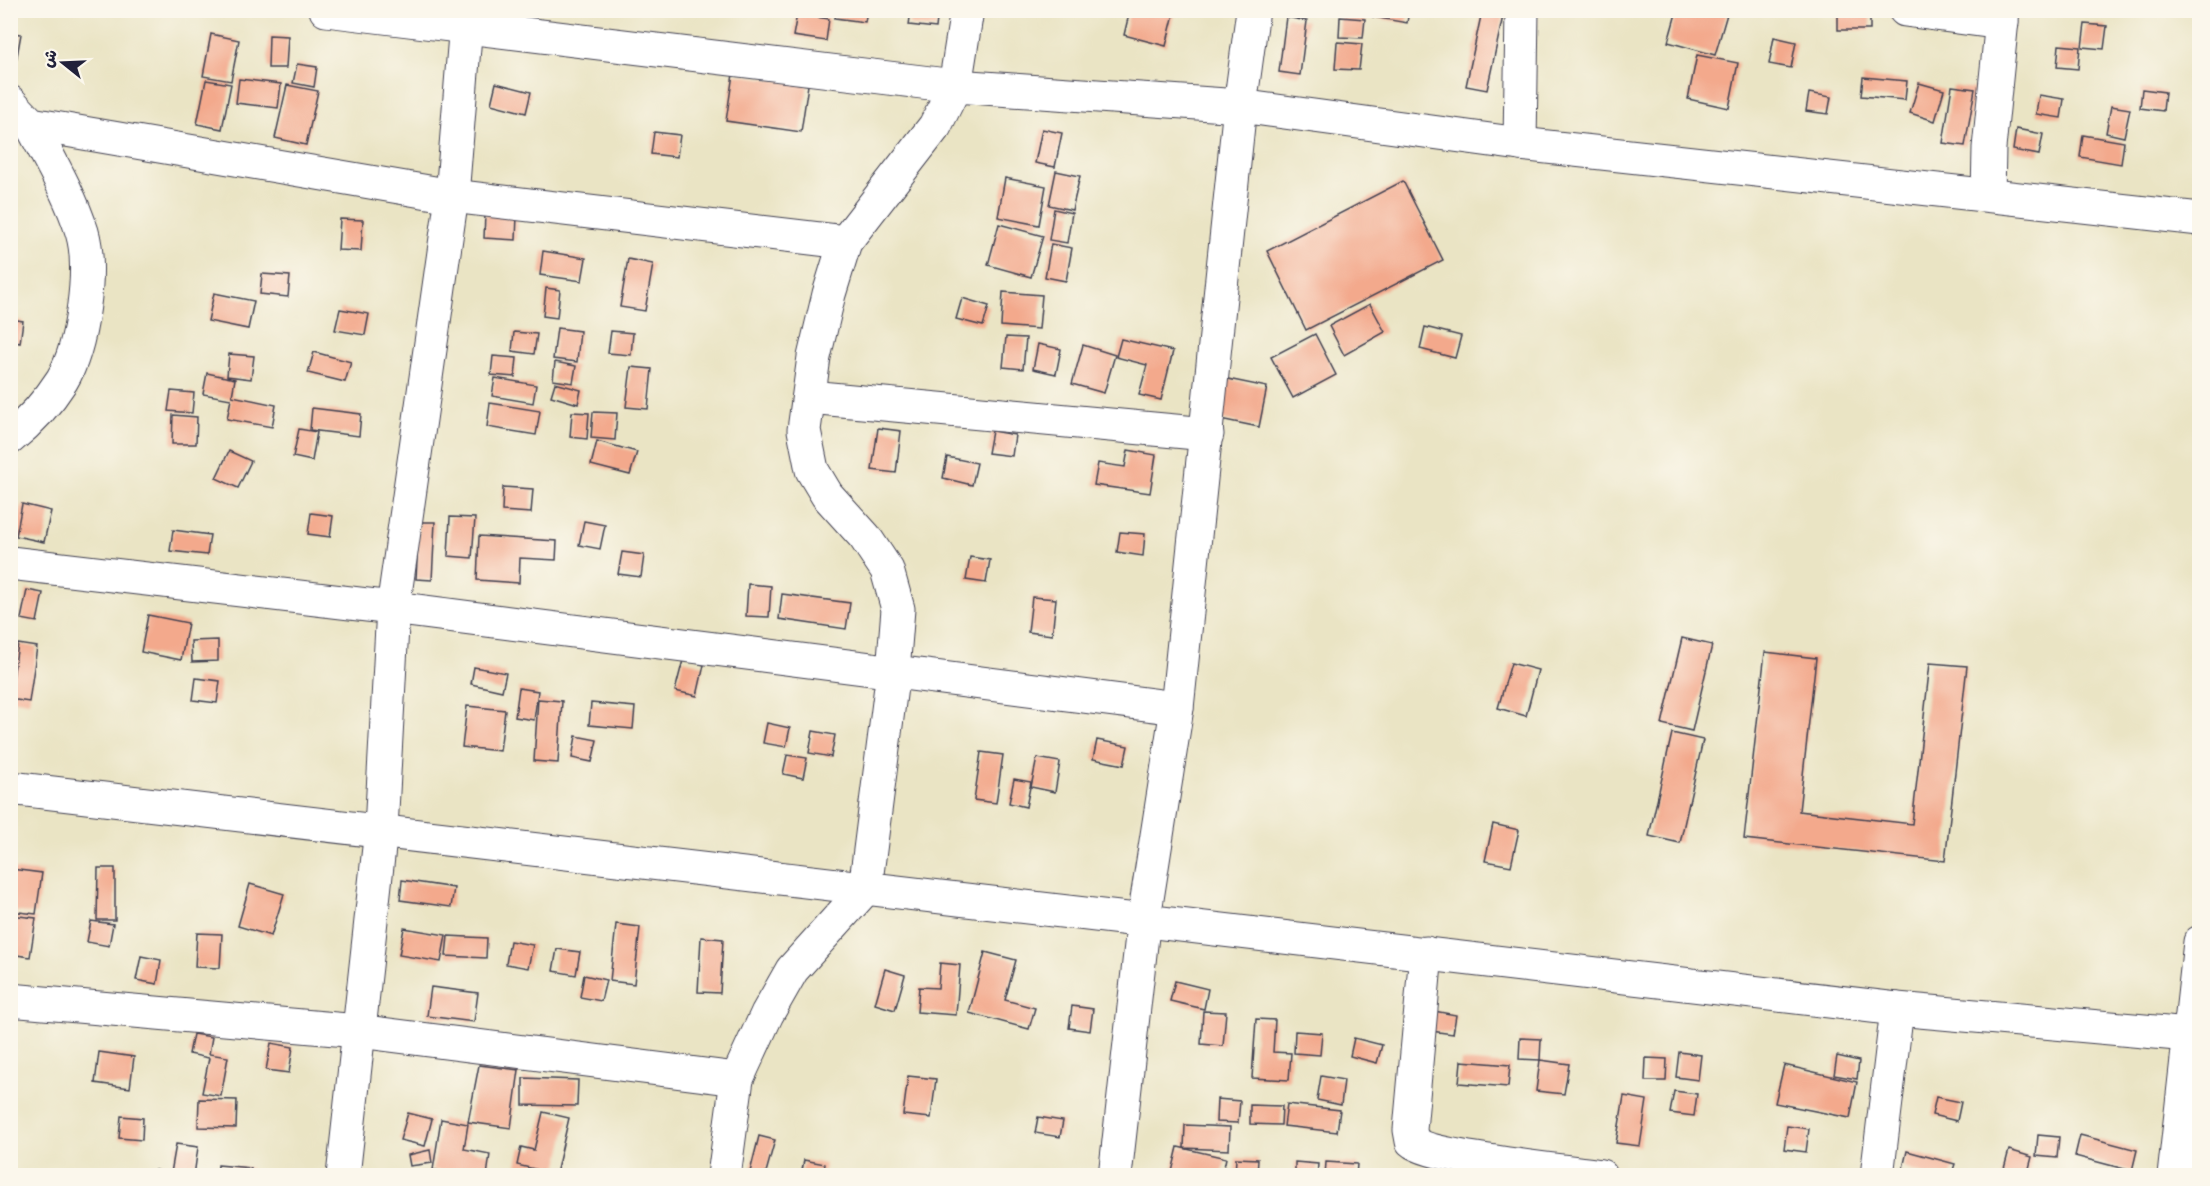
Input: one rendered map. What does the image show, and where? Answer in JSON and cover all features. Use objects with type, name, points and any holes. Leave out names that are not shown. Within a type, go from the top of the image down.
[{"type":"street","points":[[326,10],[466,18],[956,86],[1240,106],[1520,144],[2199,219]]},
{"type":"street","points":[[724,1176],[737,1079],[767,1014],[792,970],[866,889],[893,671],[898,609],[887,570],[865,537],[827,495],[812,470],[804,430],[824,315],[845,242],[935,126],[956,86],[967,10]]},
{"type":"street","points":[[1115,1176],[1144,918],[1177,708],[1208,434],[1240,106],[1253,10]]},
{"type":"street","points":[[1520,144],[1522,10]]},
{"type":"street","points":[[1905,10],[2002,17],[1989,148],[1988,195]]},
{"type":"street","points":[[343,1176],[381,829],[393,608],[452,196],[466,18]]},
{"type":"street","points":[[21,113],[452,196],[845,242]]},
{"type":"street","points":[[10,438],[34,418],[63,378],[78,337],[86,282],[83,234],[64,188],[21,113]]},
{"type":"street","points":[[809,397],[1208,434]]},
{"type":"street","points":[[10,563],[393,608],[1177,708]]},
{"type":"street","points":[[10,788],[381,829],[866,889],[1144,918],[1897,1008],[2193,1035]]},
{"type":"street","points":[[2174,1176],[2193,1035],[2199,942]]},
{"type":"street","points":[[1426,953],[1410,1130],[1412,1141],[1422,1148],[1494,1169],[1601,1176]]},
{"type":"street","points":[[10,1000],[358,1031],[737,1079]]},
{"type":"street","points":[[1877,1176],[1897,1008]]},
{"type":"building","points":[[836,10],[867,10],[865,22],[835,18]]},
{"type":"building","points":[[911,10],[938,10],[936,28],[909,25]]},
{"type":"building","points":[[1130,10],[1175,10],[1166,46],[1124,35]]},
{"type":"building","points":[[1374,10],[1409,10],[1407,23],[1373,17]]},
{"type":"building","points":[[1677,10],[1713,10],[1727,14],[1715,55],[1668,42]]},
{"type":"building","points":[[1838,10],[1870,10],[1870,30],[1838,30]]},
{"type":"building","points":[[1482,11],[1503,16],[1487,90],[1466,86]]},
{"type":"building","points":[[797,14],[829,19],[826,41],[793,36]]},
{"type":"building","points":[[1286,17],[1307,21],[1300,75],[1279,72]]},
{"type":"building","points":[[1340,17],[1365,19],[1363,38],[1339,37]]},
{"type":"building","points":[[2085,24],[2107,26],[2104,49],[2082,47]]},
{"type":"building","points":[[10,33],[21,34],[16,62],[10,61]]},
{"type":"building","points":[[211,34],[239,40],[231,81],[203,76]]},
{"type":"building","points":[[269,35],[288,36],[286,68],[268,68]]},
{"type":"building","points":[[1774,37],[1796,42],[1791,68],[1769,64]]},
{"type":"building","points":[[1337,42],[1362,44],[1359,70],[1335,69]]},
{"type":"building","points":[[2059,45],[2080,47],[2078,69],[2057,67]]},
{"type":"building","points":[[1697,55],[1738,63],[1729,108],[1688,99]]},
{"type":"building","points":[[297,64],[317,67],[314,87],[293,83]]},
{"type":"building","points":[[733,74],[808,85],[801,132],[726,121]]},
{"type":"building","points":[[1863,77],[1907,81],[1905,100],[1861,96]]},
{"type":"building","points":[[239,79],[281,84],[278,108],[236,103]]},
{"type":"building","points":[[206,80],[231,84],[222,129],[197,124]]},
{"type":"building","points":[[496,83],[531,92],[526,113],[491,104]]},
{"type":"building","points":[[1919,83],[1944,90],[1935,121],[1910,113]]},
{"type":"building","points":[[287,85],[318,91],[306,145],[275,138]]},
{"type":"building","points":[[1952,86],[1975,89],[1965,146],[1943,143]]},
{"type":"building","points":[[2142,89],[2165,92],[2163,111],[2140,108]]},
{"type":"building","points":[[1809,93],[1831,97],[1828,114],[1806,111]]},
{"type":"building","points":[[2039,95],[2064,99],[2061,118],[2036,114]]},
{"type":"building","points":[[2111,106],[2130,109],[2124,137],[2106,133]]},
{"type":"building","points":[[1042,129],[1062,133],[1055,167],[1035,163]]},
{"type":"building","points":[[2016,129],[2043,134],[2039,155],[2013,150]]},
{"type":"building","points":[[654,132],[680,135],[677,157],[651,154]]},
{"type":"building","points":[[2083,135],[2124,142],[2121,164],[2080,157]]},
{"type":"building","points":[[1056,171],[1080,176],[1072,210],[1049,205]]},
{"type":"building","points":[[1005,178],[1046,186],[1039,225],[998,217]]},
{"type":"building","points":[[1403,181],[1443,260],[1306,330],[1267,251]]},
{"type":"building","points":[[1054,209],[1072,213],[1067,243],[1049,240]]},
{"type":"building","points":[[485,214],[517,215],[516,240],[484,238]]},
{"type":"building","points":[[340,219],[363,220],[361,251],[338,250]]},
{"type":"building","points":[[999,224],[1043,236],[1031,277],[988,265]]},
{"type":"building","points":[[1051,244],[1072,248],[1066,281],[1045,277]]},
{"type":"building","points":[[543,251],[586,258],[582,281],[540,275]]},
{"type":"building","points":[[628,259],[653,264],[645,311],[620,307]]},
{"type":"building","points":[[262,274],[290,276],[288,297],[260,294]]},
{"type":"building","points":[[546,288],[560,290],[557,318],[543,316]]},
{"type":"building","points":[[1003,292],[1042,295],[1039,329],[1001,326]]},
{"type":"building","points":[[214,293],[254,301],[248,329],[208,321]]},
{"type":"building","points":[[962,298],[989,306],[983,326],[956,319]]},
{"type":"building","points":[[1370,304],[1385,332],[1344,355],[1329,326]]},
{"type":"building","points":[[340,309],[369,314],[365,335],[335,330]]},
{"type":"building","points":[[10,319],[23,321],[20,343],[10,341]]},
{"type":"building","points":[[1425,327],[1461,336],[1455,358],[1420,349]]},
{"type":"building","points":[[557,328],[580,331],[577,362],[553,359]]},
{"type":"building","points":[[611,331],[633,333],[631,355],[608,353]]},
{"type":"building","points":[[514,332],[537,334],[534,354],[512,351]]},
{"type":"building","points":[[1315,334],[1336,375],[1293,398],[1271,357]]},
{"type":"building","points":[[1006,337],[1026,338],[1023,369],[1003,367]]},
{"type":"building","points":[[1121,339],[1173,351],[1161,400],[1139,395],[1147,365],[1116,357]]},
{"type":"building","points":[[1038,344],[1061,349],[1056,374],[1033,369]]},
{"type":"building","points":[[1083,345],[1115,355],[1104,393],[1072,384]]},
{"type":"building","points":[[314,352],[351,362],[345,382],[308,373]]},
{"type":"building","points":[[229,354],[254,356],[251,379],[227,376]]},
{"type":"building","points":[[493,356],[517,358],[515,377],[491,375]]},
{"type":"building","points":[[555,362],[576,366],[573,383],[553,380]]},
{"type":"building","points":[[631,367],[652,369],[648,409],[626,407]]},
{"type":"building","points":[[207,373],[235,379],[232,396],[276,405],[272,427],[227,419],[231,399],[203,394]]},
{"type":"building","points":[[495,378],[536,385],[533,403],[492,396]]},
{"type":"building","points":[[1228,379],[1267,387],[1259,427],[1220,419]]},
{"type":"building","points":[[555,383],[581,390],[578,404],[551,396]]},
{"type":"building","points":[[171,391],[194,393],[192,413],[168,411]]},
{"type":"building","points":[[490,403],[540,411],[536,435],[487,427]]},
{"type":"building","points":[[312,408],[361,414],[359,436],[310,430]]},
{"type":"building","points":[[572,412],[589,413],[587,439],[570,437]]},
{"type":"building","points":[[593,412],[617,413],[615,440],[591,438]]},
{"type":"building","points":[[173,415],[197,417],[196,444],[172,444]]},
{"type":"building","points":[[878,428],[901,431],[896,473],[872,470]]},
{"type":"building","points":[[299,429],[317,432],[312,461],[293,457]]},
{"type":"building","points":[[992,431],[1015,435],[1012,456],[988,453]]},
{"type":"building","points":[[597,441],[637,452],[630,475],[591,465]]},
{"type":"building","points":[[1128,450],[1156,455],[1150,493],[1094,485],[1098,463],[1125,467]]},
{"type":"building","points":[[229,451],[251,461],[238,488],[216,478]]},
{"type":"building","points":[[947,457],[977,463],[972,485],[943,478]]},
{"type":"building","points":[[503,487],[533,489],[531,513],[502,511]]},
{"type":"building","points":[[22,504],[51,511],[44,542],[16,536]]},
{"type":"building","points":[[311,513],[333,516],[330,537],[308,534]]},
{"type":"building","points":[[450,517],[475,518],[472,558],[448,556]]},
{"type":"building","points":[[584,521],[605,525],[600,549],[579,545]]},
{"type":"building","points":[[419,522],[435,522],[432,580],[416,579]]},
{"type":"building","points":[[173,530],[210,535],[207,555],[170,551]]},
{"type":"building","points":[[1120,532],[1145,534],[1143,556],[1117,552]]},
{"type":"building","points":[[479,536],[557,541],[556,560],[520,558],[519,583],[477,580]]},
{"type":"building","points":[[622,552],[644,555],[641,577],[618,574]]},
{"type":"building","points":[[970,557],[990,560],[986,583],[966,580]]},
{"type":"building","points":[[748,584],[771,586],[769,617],[746,616]]},
{"type":"building","points":[[27,590],[43,593],[37,622],[21,619]]},
{"type":"building","points":[[782,594],[850,603],[846,629],[779,619]]},
{"type":"building","points":[[1032,597],[1056,599],[1052,635],[1028,632]]},
{"type":"building","points":[[148,615],[188,623],[181,660],[141,652]]},
{"type":"building","points":[[1682,638],[1712,645],[1692,731],[1662,724]]},
{"type":"building","points":[[218,640],[218,661],[192,662],[191,641]]},
{"type":"building","points":[[18,644],[37,647],[29,702],[10,699],[10,678],[13,678]]},
{"type":"building","points":[[1765,652],[1816,658],[1799,811],[1912,824],[1930,663],[1967,666],[1945,861],[1744,839]]},
{"type":"building","points":[[683,660],[704,665],[697,696],[675,691]]},
{"type":"building","points":[[1511,663],[1538,670],[1526,716],[1498,708]]},
{"type":"building","points":[[474,667],[506,673],[502,691],[471,684]]},
{"type":"building","points":[[196,678],[220,681],[217,703],[193,700]]},
{"type":"building","points":[[519,688],[538,691],[534,720],[515,717]]},
{"type":"building","points":[[538,699],[562,701],[558,763],[534,761]]},
{"type":"building","points":[[591,703],[635,707],[633,729],[589,725]]},
{"type":"building","points":[[467,706],[505,710],[500,751],[462,747]]},
{"type":"building","points":[[767,723],[790,728],[786,747],[763,743]]},
{"type":"building","points":[[813,731],[835,735],[831,757],[809,753]]},
{"type":"building","points":[[1672,733],[1703,740],[1680,843],[1649,836]]},
{"type":"building","points":[[576,736],[597,740],[592,762],[572,758]]},
{"type":"building","points":[[1097,740],[1128,746],[1124,765],[1093,759]]},
{"type":"building","points":[[981,752],[1003,755],[996,803],[974,800]]},
{"type":"building","points":[[787,755],[807,758],[803,778],[783,774]]},
{"type":"building","points":[[1037,758],[1060,762],[1055,792],[1031,787]]},
{"type":"building","points":[[1014,779],[1031,782],[1026,807],[1009,803]]},
{"type":"building","points":[[1493,824],[1519,830],[1511,866],[1485,861]]},
{"type":"building","points":[[98,868],[115,868],[115,920],[97,920]]},
{"type":"building","points":[[11,869],[42,873],[36,914],[10,911]]},
{"type":"building","points":[[402,880],[454,888],[451,907],[400,900]]},
{"type":"building","points":[[250,884],[284,894],[271,936],[238,926]]},
{"type":"building","points":[[10,915],[36,918],[30,957],[10,954]]},
{"type":"building","points":[[91,921],[113,924],[109,946],[87,942]]},
{"type":"building","points":[[616,924],[640,927],[634,984],[610,981]]},
{"type":"building","points":[[404,928],[446,935],[441,962],[399,955]]},
{"type":"building","points":[[197,933],[222,934],[220,968],[195,967]]},
{"type":"building","points":[[448,936],[487,938],[486,958],[446,956]]},
{"type":"building","points":[[701,937],[723,939],[720,993],[698,992]]},
{"type":"building","points":[[510,941],[533,945],[528,968],[506,964]]},
{"type":"building","points":[[557,949],[580,952],[576,975],[553,971]]},
{"type":"building","points":[[985,952],[1016,960],[1005,1000],[1035,1008],[1029,1029],[969,1013]]},
{"type":"building","points":[[141,956],[161,960],[157,984],[136,980]]},
{"type":"building","points":[[940,963],[960,965],[956,1015],[917,1012],[919,987],[938,988]]},
{"type":"building","points":[[885,969],[905,975],[895,1010],[875,1004]]},
{"type":"building","points":[[584,975],[606,980],[601,1001],[580,997]]},
{"type":"building","points":[[1175,981],[1208,989],[1204,1009],[1170,1001]]},
{"type":"building","points":[[431,987],[478,993],[474,1022],[427,1016]]},
{"type":"building","points":[[1072,1006],[1093,1009],[1090,1031],[1069,1028]]},
{"type":"building","points":[[1203,1011],[1226,1012],[1223,1046],[1201,1044]]},
{"type":"building","points":[[1434,1011],[1456,1015],[1453,1034],[1431,1031]]},
{"type":"building","points":[[1256,1019],[1275,1020],[1273,1052],[1291,1053],[1289,1080],[1252,1078]]},
{"type":"building","points":[[1295,1031],[1322,1033],[1320,1055],[1294,1053]]},
{"type":"building","points":[[193,1034],[212,1037],[209,1054],[228,1057],[221,1096],[202,1093],[209,1058],[189,1054]]},
{"type":"building","points":[[1354,1038],[1382,1045],[1377,1063],[1350,1056]]},
{"type":"building","points":[[1520,1038],[1541,1039],[1540,1060],[1519,1059]]},
{"type":"building","points":[[271,1043],[293,1047],[289,1073],[266,1070]]},
{"type":"building","points":[[99,1052],[134,1057],[130,1088],[95,1083]]},
{"type":"building","points":[[1679,1052],[1701,1055],[1698,1080],[1676,1077]]},
{"type":"building","points":[[1837,1056],[1859,1061],[1857,1079],[1834,1075]]},
{"type":"building","points":[[1646,1058],[1667,1059],[1666,1081],[1645,1081]]},
{"type":"building","points":[[1540,1060],[1569,1064],[1564,1094],[1536,1091]]},
{"type":"building","points":[[1461,1061],[1510,1065],[1508,1087],[1459,1083]]},
{"type":"building","points":[[479,1065],[519,1070],[511,1128],[468,1122]]},
{"type":"building","points":[[1784,1065],[1857,1082],[1850,1118],[1775,1103]]},
{"type":"building","points":[[908,1076],[936,1079],[931,1118],[903,1115]]},
{"type":"building","points":[[1321,1076],[1344,1080],[1341,1105],[1317,1100]]},
{"type":"building","points":[[523,1078],[578,1080],[577,1106],[523,1105]]},
{"type":"building","points":[[1674,1091],[1697,1094],[1694,1116],[1670,1113]]},
{"type":"building","points":[[1624,1096],[1647,1100],[1640,1146],[1616,1143]]},
{"type":"building","points":[[1936,1097],[1961,1102],[1957,1121],[1932,1115]]},
{"type":"building","points":[[199,1099],[237,1100],[236,1128],[198,1127]]},
{"type":"building","points":[[1217,1099],[1240,1101],[1238,1123],[1216,1122]]},
{"type":"building","points":[[1287,1104],[1340,1110],[1337,1132],[1284,1126]]},
{"type":"building","points":[[1250,1105],[1282,1106],[1281,1125],[1250,1124]]},
{"type":"building","points":[[543,1112],[569,1118],[556,1174],[517,1165],[521,1147],[534,1150]]},
{"type":"building","points":[[408,1113],[432,1119],[425,1146],[400,1140]]},
{"type":"building","points":[[121,1116],[143,1118],[142,1140],[119,1138]]},
{"type":"building","points":[[1038,1117],[1063,1121],[1060,1137],[1035,1133]]},
{"type":"building","points":[[441,1119],[468,1124],[464,1149],[490,1154],[487,1176],[433,1170]]},
{"type":"building","points":[[1185,1125],[1230,1127],[1229,1150],[1184,1148]]},
{"type":"building","points":[[1787,1126],[1809,1129],[1806,1152],[1784,1149]]},
{"type":"building","points":[[2038,1135],[2059,1137],[2057,1158],[2036,1156]]},
{"type":"building","points":[[2080,1135],[2137,1150],[2132,1171],[2075,1156]]},
{"type":"building","points":[[759,1136],[775,1140],[765,1176],[749,1176]]},
{"type":"building","points":[[176,1144],[198,1147],[194,1176],[154,1176],[155,1170],[171,1173]]},
{"type":"building","points":[[1178,1147],[1226,1158],[1222,1176],[1171,1176]]},
{"type":"building","points":[[430,1150],[432,1163],[410,1166],[408,1155]]},
{"type":"building","points":[[2009,1150],[2032,1157],[2027,1176],[2002,1176]]},
{"type":"building","points":[[1907,1151],[1955,1164],[1951,1176],[1928,1176],[1903,1168]]},
{"type":"building","points":[[1236,1158],[1258,1159],[1257,1176],[1235,1176]]},
{"type":"building","points":[[804,1160],[825,1164],[823,1176],[801,1176]]},
{"type":"building","points":[[1295,1162],[1318,1164],[1317,1176],[1295,1176]]},
{"type":"building","points":[[1326,1162],[1357,1164],[1356,1176],[1325,1176]]},
{"type":"building","points":[[218,1165],[251,1168],[250,1176],[217,1176]]}]
